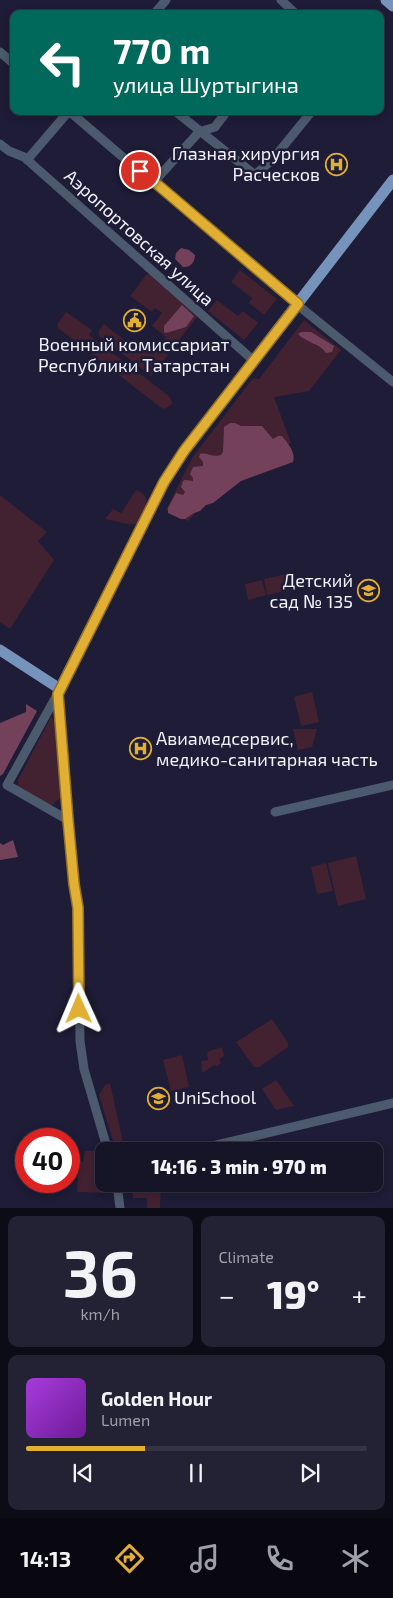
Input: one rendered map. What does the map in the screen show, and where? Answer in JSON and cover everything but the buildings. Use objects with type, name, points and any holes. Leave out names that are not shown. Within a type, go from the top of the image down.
[{"type":"main road","points":[[386,0],[393,6]]},
{"type":"main road","points":[[0,650],[59,692],[164,482],[184,451],[393,180]]},
{"type":"street","points":[[157,10],[166,0]]},
{"type":"street","points":[[281,0],[292,10]]},
{"type":"street","points":[[0,52],[10,61]]},
{"type":"street","points":[[27,160],[66,115]]},
{"type":"street","points":[[74,115],[393,382]]},
{"type":"street","points":[[180,115],[255,175],[273,159],[309,115]]},
{"type":"street","points":[[153,183],[199,132],[215,127],[224,115]]},
{"type":"street","name":"Аэропортовская улица","points":[[0,144],[27,160],[254,360]]},
{"type":"street","points":[[59,692],[66,799],[78,908],[80,1041],[84,1069],[105,1142]]},
{"type":"street","points":[[59,692],[7,785],[68,820]]},
{"type":"street","points":[[275,812],[393,785]]},
{"type":"street","points":[[48,809],[57,807],[66,799]]},
{"type":"street","points":[[230,1142],[393,1104]]},
{"type":"street","points":[[118,1192],[120,1208]]},
{"type":"shaded area","points":[[181,248],[189,250],[195,255],[193,262],[188,267],[183,267],[175,259],[176,253]]},
{"type":"shaded area","points":[[240,270],[277,299],[264,315],[249,303],[252,298],[231,282]]},
{"type":"shaded area","points":[[147,274],[151,274],[197,317],[173,348],[163,341],[166,337],[152,326],[162,313],[155,308],[152,312],[130,296]]},
{"type":"shaded area","points":[[217,300],[238,316],[243,311],[258,323],[244,340],[208,311]]},
{"type":"shaded area","points":[[182,305],[194,316],[186,327],[164,332],[164,326]]},
{"type":"shaded area","points":[[66,312],[92,330],[89,335],[169,396],[172,402],[171,405],[165,409],[160,407],[58,328],[58,323]]},
{"type":"shaded area","points":[[304,320],[341,350],[309,391],[274,397],[291,443],[220,484],[188,521],[166,510],[192,458],[253,378],[259,379]]},
{"type":"shaded area","points":[[104,324],[128,343],[125,347],[132,353],[141,341],[155,352],[158,348],[168,355],[151,376],[99,336],[99,330]]},
{"type":"shaded area","points":[[301,332],[311,332],[334,346],[332,352],[326,353],[320,347],[301,337],[298,334]]},
{"type":"shaded area","points":[[230,423],[241,426],[262,426],[273,439],[282,436],[292,451],[293,462],[241,481],[213,503],[206,505],[200,511],[185,519],[168,513],[168,508],[176,493],[183,495],[185,492],[181,487],[183,481],[193,481],[190,474],[193,467],[203,466],[203,462],[199,457],[200,454],[221,455],[223,452],[224,427]]},
{"type":"shaded area","points":[[136,490],[145,496],[146,500],[146,505],[137,524],[105,519],[113,509],[121,513]]},
{"type":"shaded area","points":[[0,495],[47,532],[38,541],[54,560],[10,629],[0,622]]},
{"type":"shaded area","points":[[291,573],[295,589],[267,595],[264,579]]},
{"type":"shaded area","points":[[262,580],[266,595],[248,600],[245,584]]},
{"type":"shaded area","points":[[312,692],[319,722],[301,726],[294,697]]},
{"type":"shaded area","points":[[26,704],[37,711],[3,774],[0,776],[0,723],[26,712]]},
{"type":"shaded area","points":[[51,717],[56,721],[61,797],[50,807],[18,787],[18,780]]},
{"type":"shaded area","points":[[293,729],[317,729],[312,747],[298,750]]},
{"type":"shaded area","points":[[13,840],[18,857],[0,860],[0,843],[3,845]]},
{"type":"shaded area","points":[[356,856],[366,899],[338,906],[328,863]]},
{"type":"shaded area","points":[[326,863],[333,891],[317,894],[311,867]]},
{"type":"shaded area","points":[[272,1019],[288,1043],[288,1047],[259,1067],[254,1067],[236,1042]]},
{"type":"shaded area","points":[[222,1047],[224,1056],[219,1059],[221,1063],[202,1073],[201,1061],[208,1060],[207,1052]]},
{"type":"shaded area","points":[[182,1055],[189,1087],[171,1091],[163,1060]]},
{"type":"shaded area","points":[[276,1080],[294,1106],[276,1110],[262,1089]]},
{"type":"shaded area","points":[[110,1083],[123,1142],[113,1142],[99,1095],[105,1085]]},
{"type":"shaded area","points":[[85,1151],[95,1151],[95,1192],[116,1193],[80,1192],[80,1162],[83,1162]]},
{"type":"shaded area","points":[[133,1192],[160,1192],[160,1208],[147,1208],[147,1198],[133,1198]]},
{"type":"place","name":"Глазная хирургия Расческов","points":[[336,164]]},
{"type":"place","name":"Военный комиссариат Республики Татарстан","points":[[134,320]]},
{"type":"place","name":"Детский сад № 135","points":[[369,591]]},
{"type":"place","name":"Авиамедсервис, медико-санитарная часть","points":[[140,749]]},
{"type":"place","name":"UniSchool","points":[[158,1098]]},
{"type":"route","points":[[79,1009],[78,908],[68,820],[58,694],[164,482],[184,451],[298,304],[140,171]]}]
